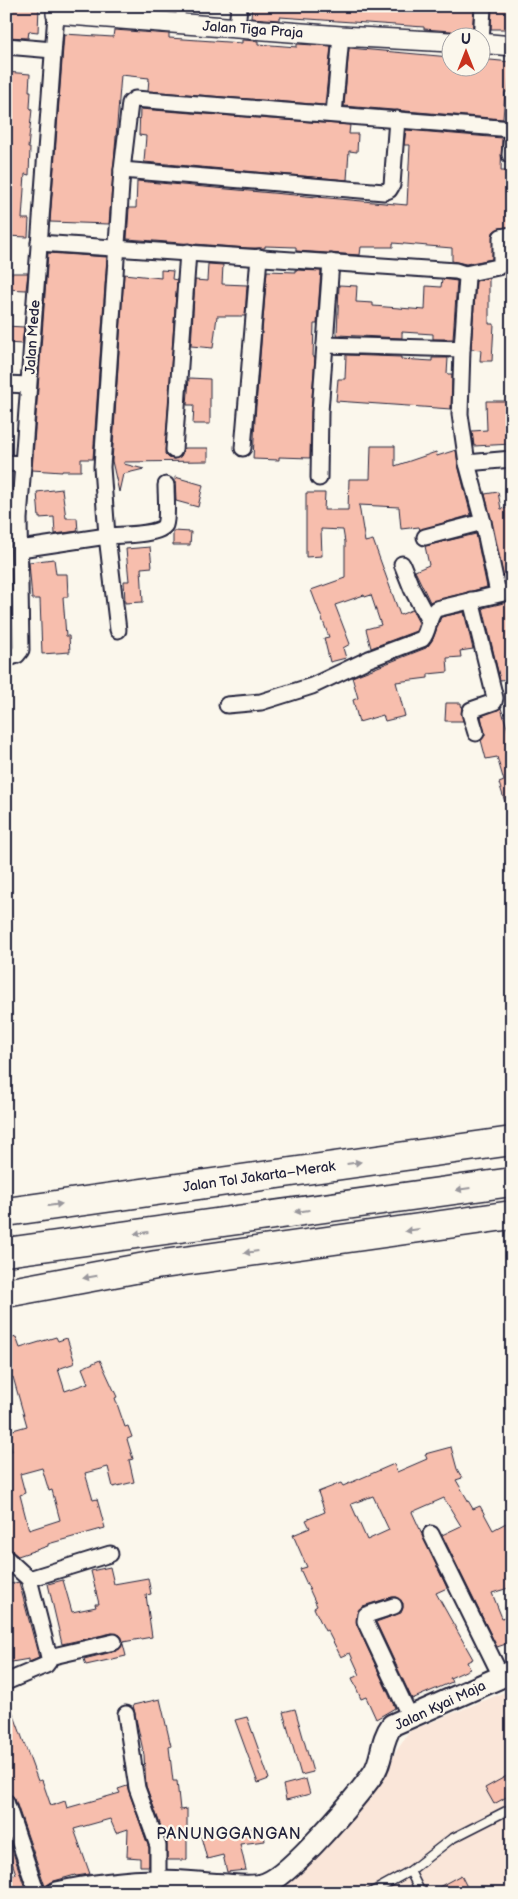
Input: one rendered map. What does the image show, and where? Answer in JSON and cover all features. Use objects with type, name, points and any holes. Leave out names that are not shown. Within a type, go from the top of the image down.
[{"type":"highway","name":"Jalan Tol Jakarta–Merak","points":[[6,1212],[512,1141]]},
{"type":"highway","points":[[6,1252],[512,1182]]},
{"type":"highway","points":[[6,1293],[156,1265],[512,1215]]},
{"type":"main road","name":"Jalan Kyai Maja","points":[[57,1893],[80,1888],[158,1881],[258,1886],[266,1884],[294,1864],[346,1809],[375,1772],[387,1732],[392,1725],[507,1674]]},
{"type":"street","points":[[237,28],[239,6]]},
{"type":"street","points":[[482,28],[483,6]]},
{"type":"street","name":"Jalan Tiga Praja","points":[[56,10],[181,15],[237,28],[440,41]]},
{"type":"street","name":"Jalan Mede","points":[[6,659],[17,655],[21,650],[19,519],[56,10]]},
{"type":"street","points":[[334,114],[341,36]]},
{"type":"street","points":[[490,44],[512,46]]},
{"type":"street","points":[[6,46],[53,50]]},
{"type":"street","points":[[118,630],[107,536],[102,467],[122,170],[130,103],[135,99],[512,129]]},
{"type":"street","points":[[122,170],[384,192],[389,190],[392,185],[397,119]]},
{"type":"street","points":[[510,156],[512,135]]},
{"type":"street","points":[[39,243],[456,271],[465,274],[498,268],[501,264],[501,237],[512,235]]},
{"type":"street","points":[[174,450],[188,252]]},
{"type":"street","points":[[243,448],[259,257]]},
{"type":"street","points":[[319,478],[320,412],[331,262]]},
{"type":"street","points":[[227,705],[262,702],[312,686],[368,659],[422,639],[427,632],[431,613],[436,608],[505,592],[467,463],[460,414],[462,349],[468,277],[465,274]]},
{"type":"street","points":[[325,345],[462,349]]},
{"type":"street","points":[[6,384],[28,385]]},
{"type":"street","points":[[467,463],[512,459]]},
{"type":"street","points":[[6,463],[23,464]]},
{"type":"street","points":[[20,549],[107,536],[152,532],[162,529],[166,523],[166,485]]},
{"type":"street","points":[[426,537],[483,522]]},
{"type":"street","points":[[402,564],[412,590],[429,621]]},
{"type":"street","points":[[472,600],[495,698],[494,702],[471,710],[470,713],[476,733]]},
{"type":"street","points":[[431,1534],[507,1674]]},
{"type":"street","points":[[29,1579],[110,1554]]},
{"type":"street","points":[[6,1558],[29,1579],[50,1657],[46,1665],[8,1676]]},
{"type":"street","points":[[394,1606],[366,1616],[365,1621],[410,1716]]},
{"type":"street","points":[[50,1657],[114,1642]]},
{"type":"street","points":[[126,1714],[137,1788],[158,1846],[158,1881]]},
{"type":"street","points":[[6,1802],[37,1893]]},
{"type":"lane","points":[[370,1893],[410,1872],[451,1839],[512,1808]]},
{"type":"lane","points":[[410,1872],[421,1893]]},
{"type":"shaded area","points":[[512,1689],[512,1893],[69,1893],[269,1887],[348,1823],[410,1731]]},
{"type":"building","points":[[6,6],[39,6],[38,32],[29,31],[28,38],[6,37]]},
{"type":"building","points":[[252,6],[474,6],[472,28],[440,28],[440,30],[424,29],[424,27],[280,17],[280,20],[251,18]]},
{"type":"building","points":[[492,6],[512,6],[512,29],[491,29]]},
{"type":"building","points":[[114,30],[169,34],[169,38],[242,43],[242,40],[258,41],[258,44],[297,47],[297,44],[331,46],[325,105],[148,91],[149,78],[121,75],[109,224],[50,222],[64,34],[113,37]]},
{"type":"building","points":[[349,48],[440,56],[440,78],[490,78],[490,60],[511,62],[508,92],[505,92],[503,119],[344,106]]},
{"type":"building","points":[[6,72],[30,74],[29,91],[31,91],[30,108],[32,109],[28,148],[30,148],[29,175],[25,174],[22,219],[29,219],[28,237],[6,236]]},
{"type":"building","points":[[140,109],[350,125],[349,134],[358,134],[357,152],[349,151],[347,180],[144,162],[146,136],[139,135]]},
{"type":"building","points":[[406,130],[502,138],[501,171],[512,171],[512,226],[499,228],[493,232],[492,259],[466,264],[452,261],[452,248],[393,243],[393,247],[361,247],[360,255],[296,251],[296,247],[265,246],[265,248],[248,248],[127,239],[129,208],[136,208],[137,181],[407,205],[410,145],[404,145]]},
{"type":"building","points":[[48,253],[107,257],[93,459],[81,459],[81,471],[32,470]]},
{"type":"building","points":[[208,264],[223,265],[222,284],[247,285],[245,316],[217,316],[213,348],[191,346],[195,280],[207,281]]},
{"type":"building","points":[[161,270],[173,271],[172,279],[177,280],[165,454],[169,458],[174,459],[181,456],[184,448],[208,448],[208,461],[124,462],[124,464],[144,469],[123,474],[119,492],[112,461],[124,274],[161,278]]},
{"type":"building","points":[[295,270],[321,271],[317,324],[314,324],[313,357],[315,357],[310,458],[279,457],[279,460],[253,459],[267,271],[295,272]]},
{"type":"building","points":[[6,273],[28,273],[26,290],[6,289]]},
{"type":"building","points":[[489,278],[489,324],[494,324],[492,361],[480,361],[481,350],[471,349],[476,281]]},
{"type":"building","points":[[442,279],[457,281],[453,339],[433,339],[433,334],[402,332],[402,338],[337,335],[339,285],[357,286],[356,302],[373,303],[373,306],[425,310],[426,286],[441,287]]},
{"type":"building","points":[[6,326],[24,327],[22,344],[6,343]]},
{"type":"building","points":[[346,355],[401,357],[401,359],[432,361],[432,358],[448,358],[447,374],[452,374],[451,409],[336,401],[338,379],[345,379]]},
{"type":"building","points":[[189,378],[210,379],[210,424],[193,424],[194,405],[187,405]]},
{"type":"building","points":[[486,401],[512,401],[512,444],[474,446],[472,431],[487,430]]},
{"type":"building","points":[[371,446],[395,446],[395,466],[436,452],[437,456],[456,450],[471,515],[420,530],[419,527],[401,529],[399,507],[359,505],[365,542],[373,540],[400,615],[412,610],[419,623],[416,631],[371,648],[366,629],[381,625],[371,595],[365,597],[364,595],[335,605],[350,644],[343,648],[346,658],[330,662],[324,638],[329,637],[311,590],[345,578],[345,542],[343,530],[321,529],[322,556],[306,557],[306,493],[325,493],[324,510],[348,510],[349,479],[370,479]]},
{"type":"building","points":[[175,477],[203,485],[198,507],[176,501]]},
{"type":"building","points":[[62,489],[66,518],[77,518],[78,531],[55,534],[54,517],[39,518],[37,492]]},
{"type":"building","points":[[498,492],[501,509],[512,507],[512,582],[505,583],[485,494]]},
{"type":"building","points":[[173,531],[191,532],[190,545],[173,545]]},
{"type":"building","points":[[476,534],[487,587],[430,602],[415,571],[429,565],[425,546]]},
{"type":"building","points":[[150,547],[152,567],[141,568],[143,602],[125,603],[124,581],[129,581],[126,549]]},
{"type":"building","points":[[54,559],[56,574],[67,574],[68,597],[63,597],[66,636],[69,636],[70,652],[42,654],[40,599],[32,599],[29,562]]},
{"type":"building","points":[[512,601],[512,666],[509,667],[510,679],[500,680],[483,608]]},
{"type":"building","points":[[464,612],[473,649],[460,651],[461,657],[447,658],[448,672],[428,674],[428,678],[396,682],[405,716],[385,721],[383,715],[359,722],[353,700],[358,698],[352,677],[426,648],[433,639],[441,617]]},
{"type":"building","points":[[446,703],[461,703],[463,721],[445,721]]},
{"type":"building","points":[[501,708],[512,743],[512,815],[509,815],[499,783],[504,781],[497,757],[486,759],[481,740],[485,735],[481,716]]},
{"type":"building","points":[[16,1337],[20,1348],[56,1337],[58,1341],[67,1338],[75,1363],[58,1369],[65,1391],[88,1383],[82,1368],[100,1360],[117,1397],[115,1398],[125,1427],[128,1426],[132,1437],[127,1439],[133,1459],[129,1460],[134,1482],[113,1487],[108,1467],[85,1473],[93,1500],[97,1499],[105,1528],[48,1544],[48,1546],[18,1556],[6,1549],[6,1452],[12,1451],[6,1432],[27,1426],[13,1377],[6,1379],[6,1340]],"holes":[[[42,1468],[49,1491],[52,1490],[60,1520],[29,1530],[20,1495],[25,1493],[20,1474]]]},
{"type":"building","points":[[451,1447],[457,1469],[462,1478],[456,1480],[473,1509],[480,1506],[493,1530],[506,1523],[512,1534],[512,1587],[492,1593],[502,1618],[512,1614],[512,1642],[497,1647],[442,1535],[461,1526],[444,1498],[412,1512],[447,1588],[436,1593],[473,1659],[467,1662],[470,1669],[450,1678],[452,1682],[412,1699],[376,1622],[401,1613],[403,1603],[396,1597],[392,1597],[363,1606],[357,1613],[357,1625],[395,1708],[376,1719],[366,1697],[361,1699],[352,1678],[360,1675],[350,1653],[341,1657],[314,1608],[317,1606],[300,1569],[307,1567],[293,1535],[310,1528],[306,1520],[325,1512],[318,1492],[341,1483],[343,1486],[394,1464],[397,1472],[427,1459],[425,1454]],"holes":[[[373,1496],[389,1530],[367,1540],[351,1504]]]},
{"type":"building","points":[[110,1567],[114,1584],[148,1578],[151,1594],[146,1595],[152,1637],[123,1642],[120,1635],[112,1633],[62,1644],[48,1584],[63,1580],[72,1612],[96,1607],[95,1604],[99,1604],[91,1571]]},
{"type":"building","points":[[19,1582],[39,1658],[29,1662],[29,1659],[6,1663],[6,1585]]},
{"type":"building","points":[[123,1644],[126,1656],[86,1665],[84,1659],[116,1651]]},
{"type":"building","points":[[6,1699],[8,1699],[38,1781],[42,1780],[51,1806],[65,1801],[67,1808],[120,1793],[118,1789],[127,1786],[149,1848],[149,1866],[140,1866],[140,1858],[127,1857],[128,1829],[116,1833],[110,1819],[74,1829],[90,1874],[75,1875],[54,1881],[45,1886],[15,1799],[12,1795],[6,1793]]},
{"type":"building","points":[[160,1699],[171,1746],[169,1747],[173,1781],[177,1781],[180,1810],[187,1809],[187,1860],[167,1860],[167,1843],[146,1786],[144,1755],[133,1705]]},
{"type":"building","points":[[295,1709],[313,1772],[301,1775],[283,1712]]},
{"type":"building","points":[[247,1717],[269,1779],[258,1783],[235,1720]]},
{"type":"building","points":[[512,1773],[512,1794],[494,1804],[485,1788]]},
{"type":"building","points":[[306,1779],[310,1794],[286,1800],[283,1785]]},
{"type":"building","points":[[235,1826],[236,1831],[263,1827],[265,1841],[240,1844],[246,1870],[227,1872],[223,1855],[207,1859],[200,1833]]},
{"type":"building","points":[[6,1832],[25,1888],[12,1893],[10,1893],[6,1878],[16,1874],[9,1853],[6,1854]]},
{"type":"building","points":[[461,1875],[470,1893],[428,1893]]},
{"type":"district","name":"PANUNGGANGAN","points":[[229,1833]]}]
